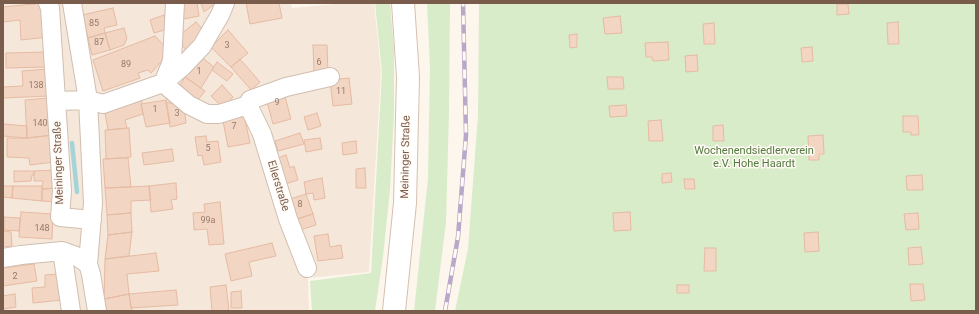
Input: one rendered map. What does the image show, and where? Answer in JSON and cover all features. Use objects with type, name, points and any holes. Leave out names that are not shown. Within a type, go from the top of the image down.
[{"type":"main road","name":"Meininger Straße","points":[[394,311],[405,203],[408,77],[403,3]]},
{"type":"street","points":[[163,83],[172,61],[175,3]]},
{"type":"street","points":[[56,101],[88,100],[103,104],[163,83],[182,67],[202,46],[220,15],[225,3]]},
{"type":"street","name":"Meininger Straße","points":[[92,220],[60,217],[62,191],[49,6],[72,4],[88,100],[93,190],[92,220],[88,264],[97,311]]},
{"type":"street","points":[[163,83],[189,105],[207,114],[219,114],[248,105],[250,100],[275,91],[330,77]]},
{"type":"street","name":"Ellerstraße","points":[[248,105],[262,134],[288,219],[307,268]]},
{"type":"street","points":[[3,258],[62,251],[76,256],[88,264]]},
{"type":"street","points":[[62,251],[71,311]]},
{"type":"shaded area","points":[[3,3],[291,3],[292,8],[345,3],[374,3],[381,72],[369,272],[308,278],[309,311],[3,311]]},
{"type":"green space","points":[[375,3],[390,3],[394,49],[394,114],[390,190],[383,257],[375,311],[312,311],[310,281],[371,273],[382,72]]},
{"type":"green space","points":[[427,3],[450,3],[446,222],[435,311],[414,311],[428,178],[430,66]]},
{"type":"green space","name":"Wochenendsiedlerverein e.V. Hohe Haardt","points":[[479,3],[976,3],[976,311],[455,311],[468,249],[478,115]]},
{"type":"building","points":[[43,3],[48,37],[21,40],[20,20],[3,22],[3,7]]},
{"type":"building","points":[[178,3],[197,3],[199,16],[179,20]]},
{"type":"building","points":[[201,3],[216,3],[204,12]]},
{"type":"building","points":[[246,3],[279,3],[282,18],[250,24]]},
{"type":"building","points":[[837,4],[848,4],[849,14],[837,15]]},
{"type":"building","points":[[113,8],[117,25],[104,28],[105,33],[88,38],[82,15]]},
{"type":"building","points":[[164,15],[168,29],[154,33],[150,20]]},
{"type":"building","points":[[620,16],[622,33],[605,34],[603,18]]},
{"type":"building","points":[[196,22],[206,33],[186,50],[176,38]]},
{"type":"building","points":[[898,22],[899,44],[888,44],[887,23]]},
{"type":"building","points":[[714,23],[715,44],[704,44],[703,24]]},
{"type":"building","points":[[124,28],[127,38],[124,45],[110,50],[105,33]]},
{"type":"building","points":[[228,30],[248,53],[231,67],[211,47]]},
{"type":"building","points":[[105,33],[110,50],[92,55],[88,38]]},
{"type":"building","points":[[577,34],[577,47],[570,48],[569,35]]},
{"type":"building","points":[[155,36],[170,52],[151,73],[148,70],[138,73],[140,78],[103,91],[93,60]]},
{"type":"building","points":[[668,42],[669,60],[653,61],[652,57],[646,57],[645,43]]},
{"type":"building","points":[[313,45],[327,45],[328,73],[314,73]]},
{"type":"building","points":[[812,47],[813,61],[802,62],[801,48]]},
{"type":"building","points":[[47,52],[47,67],[6,68],[6,53]]},
{"type":"building","points":[[199,55],[214,67],[201,88],[185,77]]},
{"type":"building","points":[[697,55],[698,71],[686,72],[685,56]]},
{"type":"building","points":[[240,59],[260,82],[251,90],[231,67]]},
{"type":"building","points":[[217,62],[233,74],[227,81],[212,70]]},
{"type":"building","points":[[48,69],[48,96],[3,98],[3,87],[23,86],[22,71]]},
{"type":"building","points":[[185,77],[205,91],[194,105],[176,92]]},
{"type":"building","points":[[607,77],[623,77],[624,89],[608,89]]},
{"type":"building","points":[[349,78],[352,104],[333,106],[330,80]]},
{"type":"building","points":[[222,85],[233,97],[223,108],[211,96]]},
{"type":"building","points":[[284,93],[291,119],[273,124],[266,98]]},
{"type":"building","points":[[140,95],[143,114],[125,120],[127,128],[108,130],[104,107]]},
{"type":"building","points":[[49,98],[53,135],[27,138],[25,100]]},
{"type":"building","points":[[166,100],[170,123],[146,127],[141,104]]},
{"type":"building","points":[[166,102],[184,106],[186,123],[170,127]]},
{"type":"building","points":[[626,105],[627,116],[610,117],[609,106]]},
{"type":"building","points":[[317,113],[321,126],[308,130],[304,117]]},
{"type":"building","points":[[244,116],[250,143],[228,147],[223,121]]},
{"type":"building","points":[[903,116],[918,116],[919,135],[911,135],[911,132],[903,132]]},
{"type":"building","points":[[661,120],[663,141],[649,141],[648,121]]},
{"type":"building","points":[[3,124],[27,126],[27,138],[3,136]]},
{"type":"building","points":[[723,125],[724,141],[713,141],[713,126]]},
{"type":"building","points":[[129,128],[131,157],[106,159],[105,130]]},
{"type":"building","points":[[300,133],[304,144],[278,151],[275,141]]},
{"type":"building","points":[[53,135],[54,162],[30,165],[29,158],[7,157],[7,138],[27,138]]},
{"type":"building","points":[[823,135],[824,154],[819,154],[819,160],[809,160],[808,136]]},
{"type":"building","points":[[206,136],[207,142],[218,141],[221,162],[204,165],[202,155],[198,156],[195,137]]},
{"type":"building","points":[[320,138],[322,149],[306,152],[304,140]]},
{"type":"building","points":[[356,141],[357,153],[343,155],[342,143]]},
{"type":"building","points":[[172,149],[174,161],[144,165],[142,153]]},
{"type":"building","points":[[286,155],[290,168],[294,166],[298,180],[282,185],[273,160]]},
{"type":"building","points":[[128,158],[131,187],[105,188],[103,159]]},
{"type":"building","points":[[365,168],[366,188],[356,188],[356,169]]},
{"type":"building","points":[[56,170],[57,188],[42,189],[43,181],[34,181],[34,171]]},
{"type":"building","points":[[14,171],[34,171],[34,175],[32,175],[31,181],[14,182]]},
{"type":"building","points":[[671,173],[672,182],[662,183],[662,174]]},
{"type":"building","points":[[922,175],[923,190],[907,190],[906,176]]},
{"type":"building","points":[[322,178],[325,198],[314,200],[313,193],[306,194],[304,182]]},
{"type":"building","points":[[684,179],[694,179],[695,189],[685,189]]},
{"type":"building","points":[[176,183],[177,199],[171,200],[173,209],[151,212],[149,186]]},
{"type":"building","points":[[3,186],[13,186],[12,198],[3,197]]},
{"type":"building","points":[[13,186],[42,186],[42,201],[12,198]]},
{"type":"building","points":[[149,186],[151,200],[131,201],[131,213],[107,215],[105,188]]},
{"type":"building","points":[[57,188],[56,202],[42,201],[42,189]]},
{"type":"building","points":[[306,194],[313,214],[297,219],[290,199]]},
{"type":"building","points":[[220,202],[224,244],[209,245],[207,229],[194,230],[193,213],[205,212],[204,204]]},
{"type":"building","points":[[21,212],[53,214],[52,239],[19,237]]},
{"type":"building","points":[[630,212],[631,230],[614,231],[613,213]]},
{"type":"building","points":[[131,213],[132,232],[108,235],[107,215]]},
{"type":"building","points":[[918,213],[919,229],[906,230],[904,214]]},
{"type":"building","points":[[313,214],[316,225],[300,230],[297,219]]},
{"type":"building","points":[[4,217],[20,218],[19,231],[4,230]]},
{"type":"building","points":[[3,231],[11,232],[12,246],[3,247]]},
{"type":"building","points":[[132,232],[129,256],[105,259],[108,235]]},
{"type":"building","points":[[818,232],[819,251],[805,252],[804,233]]},
{"type":"building","points":[[328,234],[330,247],[341,245],[343,258],[318,261],[314,236]]},
{"type":"building","points":[[272,243],[276,256],[249,262],[252,276],[231,281],[225,254]]},
{"type":"building","points":[[921,247],[923,264],[909,265],[908,248]]},
{"type":"building","points":[[705,248],[716,248],[716,271],[704,271]]},
{"type":"building","points":[[156,253],[159,271],[127,274],[129,294],[104,299],[105,259]]},
{"type":"building","points":[[34,264],[37,281],[3,286],[3,268]]},
{"type":"building","points":[[60,274],[62,300],[33,303],[32,288],[45,287],[45,275]]},
{"type":"building","points":[[910,284],[923,284],[925,300],[911,301]]},
{"type":"building","points":[[226,285],[229,311],[212,311],[210,287]]},
{"type":"building","points":[[677,285],[689,285],[689,293],[677,293]]},
{"type":"building","points":[[176,290],[178,305],[131,308],[129,294]]},
{"type":"building","points":[[241,291],[242,308],[231,308],[231,292]]},
{"type":"building","points":[[15,294],[16,307],[3,309],[3,296]]},
{"type":"building","points":[[129,294],[132,311],[107,311],[104,299]]},
{"type":"waterway","points":[[72,143],[77,192]]},
{"type":"railway","points":[[445,311],[458,237],[466,135],[463,3]]}]
